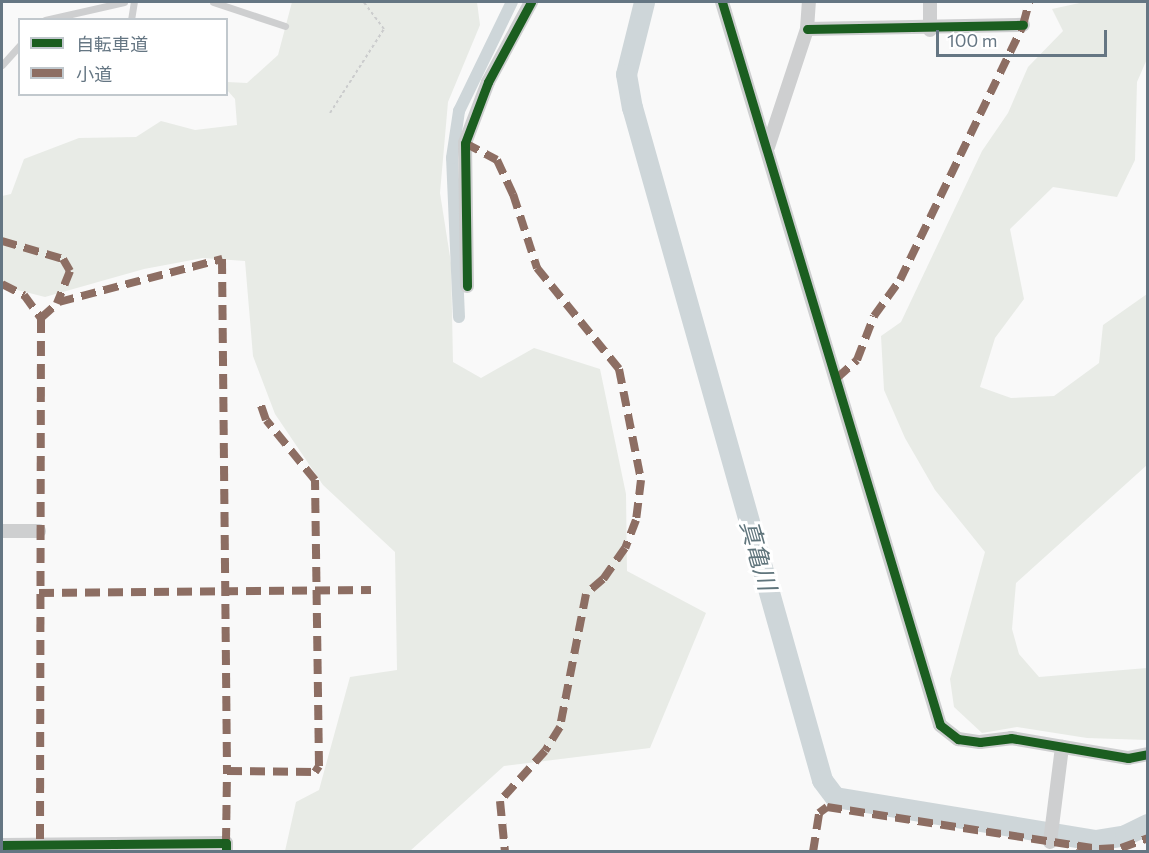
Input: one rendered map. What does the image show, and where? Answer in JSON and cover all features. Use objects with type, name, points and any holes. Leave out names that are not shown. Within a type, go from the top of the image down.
[{"type":"street","points":[[467,286],[465,144],[488,82],[531,2]]},
{"type":"street","points":[[722,2],[768,147],[939,725],[958,739],[980,742],[1011,738],[1128,758],[1148,754]]},
{"type":"street","points":[[768,147],[807,29],[809,2]]},
{"type":"street","points":[[930,2],[930,30]]},
{"type":"street","points":[[807,29],[930,30],[1023,25]]},
{"type":"street","points":[[2,531],[39,531]]},
{"type":"street","points":[[1050,842],[1062,747]]},
{"type":"street","points":[[2,845],[45,848],[226,843],[226,852]]},
{"type":"lane","points":[[54,18],[124,2]]},
{"type":"lane","points":[[130,18],[134,2]]},
{"type":"lane","points":[[213,2],[285,26]]},
{"type":"lane","points":[[2,65],[18,47]]},
{"type":"path","points":[[330,113],[384,29],[364,2]]},
{"type":"shaded area","points":[[292,2],[477,2],[480,25],[448,102],[440,193],[451,263],[453,362],[481,378],[534,348],[600,369],[626,494],[627,571],[706,613],[650,748],[504,766],[410,851],[285,851],[296,802],[319,790],[350,677],[397,670],[395,552],[323,485],[275,414],[253,356],[245,261],[203,258],[144,269],[45,297],[2,286],[2,196],[11,194],[24,159],[79,138],[136,137],[161,121],[195,130],[237,125],[235,99],[228,91],[228,82],[247,83],[278,55]]},
{"type":"shaded area","points":[[1084,2],[1147,2],[1147,59],[1137,82],[1135,160],[1117,197],[1053,187],[1010,229],[1024,299],[995,338],[980,387],[1011,398],[1054,396],[1099,363],[1103,325],[1147,294],[1147,465],[1016,583],[1012,629],[1019,654],[1039,677],[1147,668],[1147,740],[1087,738],[1017,727],[982,733],[954,707],[950,679],[985,552],[935,490],[905,438],[884,390],[881,336],[901,322],[982,151],[1008,113],[1028,67],[1063,31],[1052,9]]},
{"type":"waterway","points":[[459,317],[452,158],[459,111],[512,2]]},
{"type":"waterway","name":"真亀川","points":[[644,2],[626,74],[632,107],[822,780],[835,797],[1095,840],[1125,835],[1148,824]]},
{"type":"marked path","points":[[837,378],[857,360],[874,316],[900,280],[1023,25],[1029,2]]},
{"type":"marked path","points":[[465,143],[497,160],[513,194],[537,268],[619,369],[641,480],[636,520],[625,548],[603,579],[586,594],[560,727],[545,751],[500,801],[505,852]]},
{"type":"marked path","points":[[2,241],[63,259],[70,271],[57,304]]},
{"type":"marked path","points":[[41,318],[59,302],[222,259],[227,771]]},
{"type":"marked path","points":[[2,284],[24,295],[41,318],[40,844]]},
{"type":"marked path","points":[[226,843],[227,771],[315,772],[319,766],[315,480],[266,420],[260,403]]},
{"type":"marked path","points":[[39,593],[371,590]]},
{"type":"marked path","points":[[813,852],[819,813],[827,807],[1099,849],[1121,848],[1148,838]]},
{"type":"cycle path","points":[[467,286],[465,143],[488,82],[531,2]]},
{"type":"cycle path","points":[[722,2],[940,725],[958,739],[980,742],[1011,738],[1128,758],[1148,754]]},
{"type":"cycle path","points":[[807,29],[1023,25]]},
{"type":"cycle path","points":[[2,845],[226,843],[226,852]]}]
